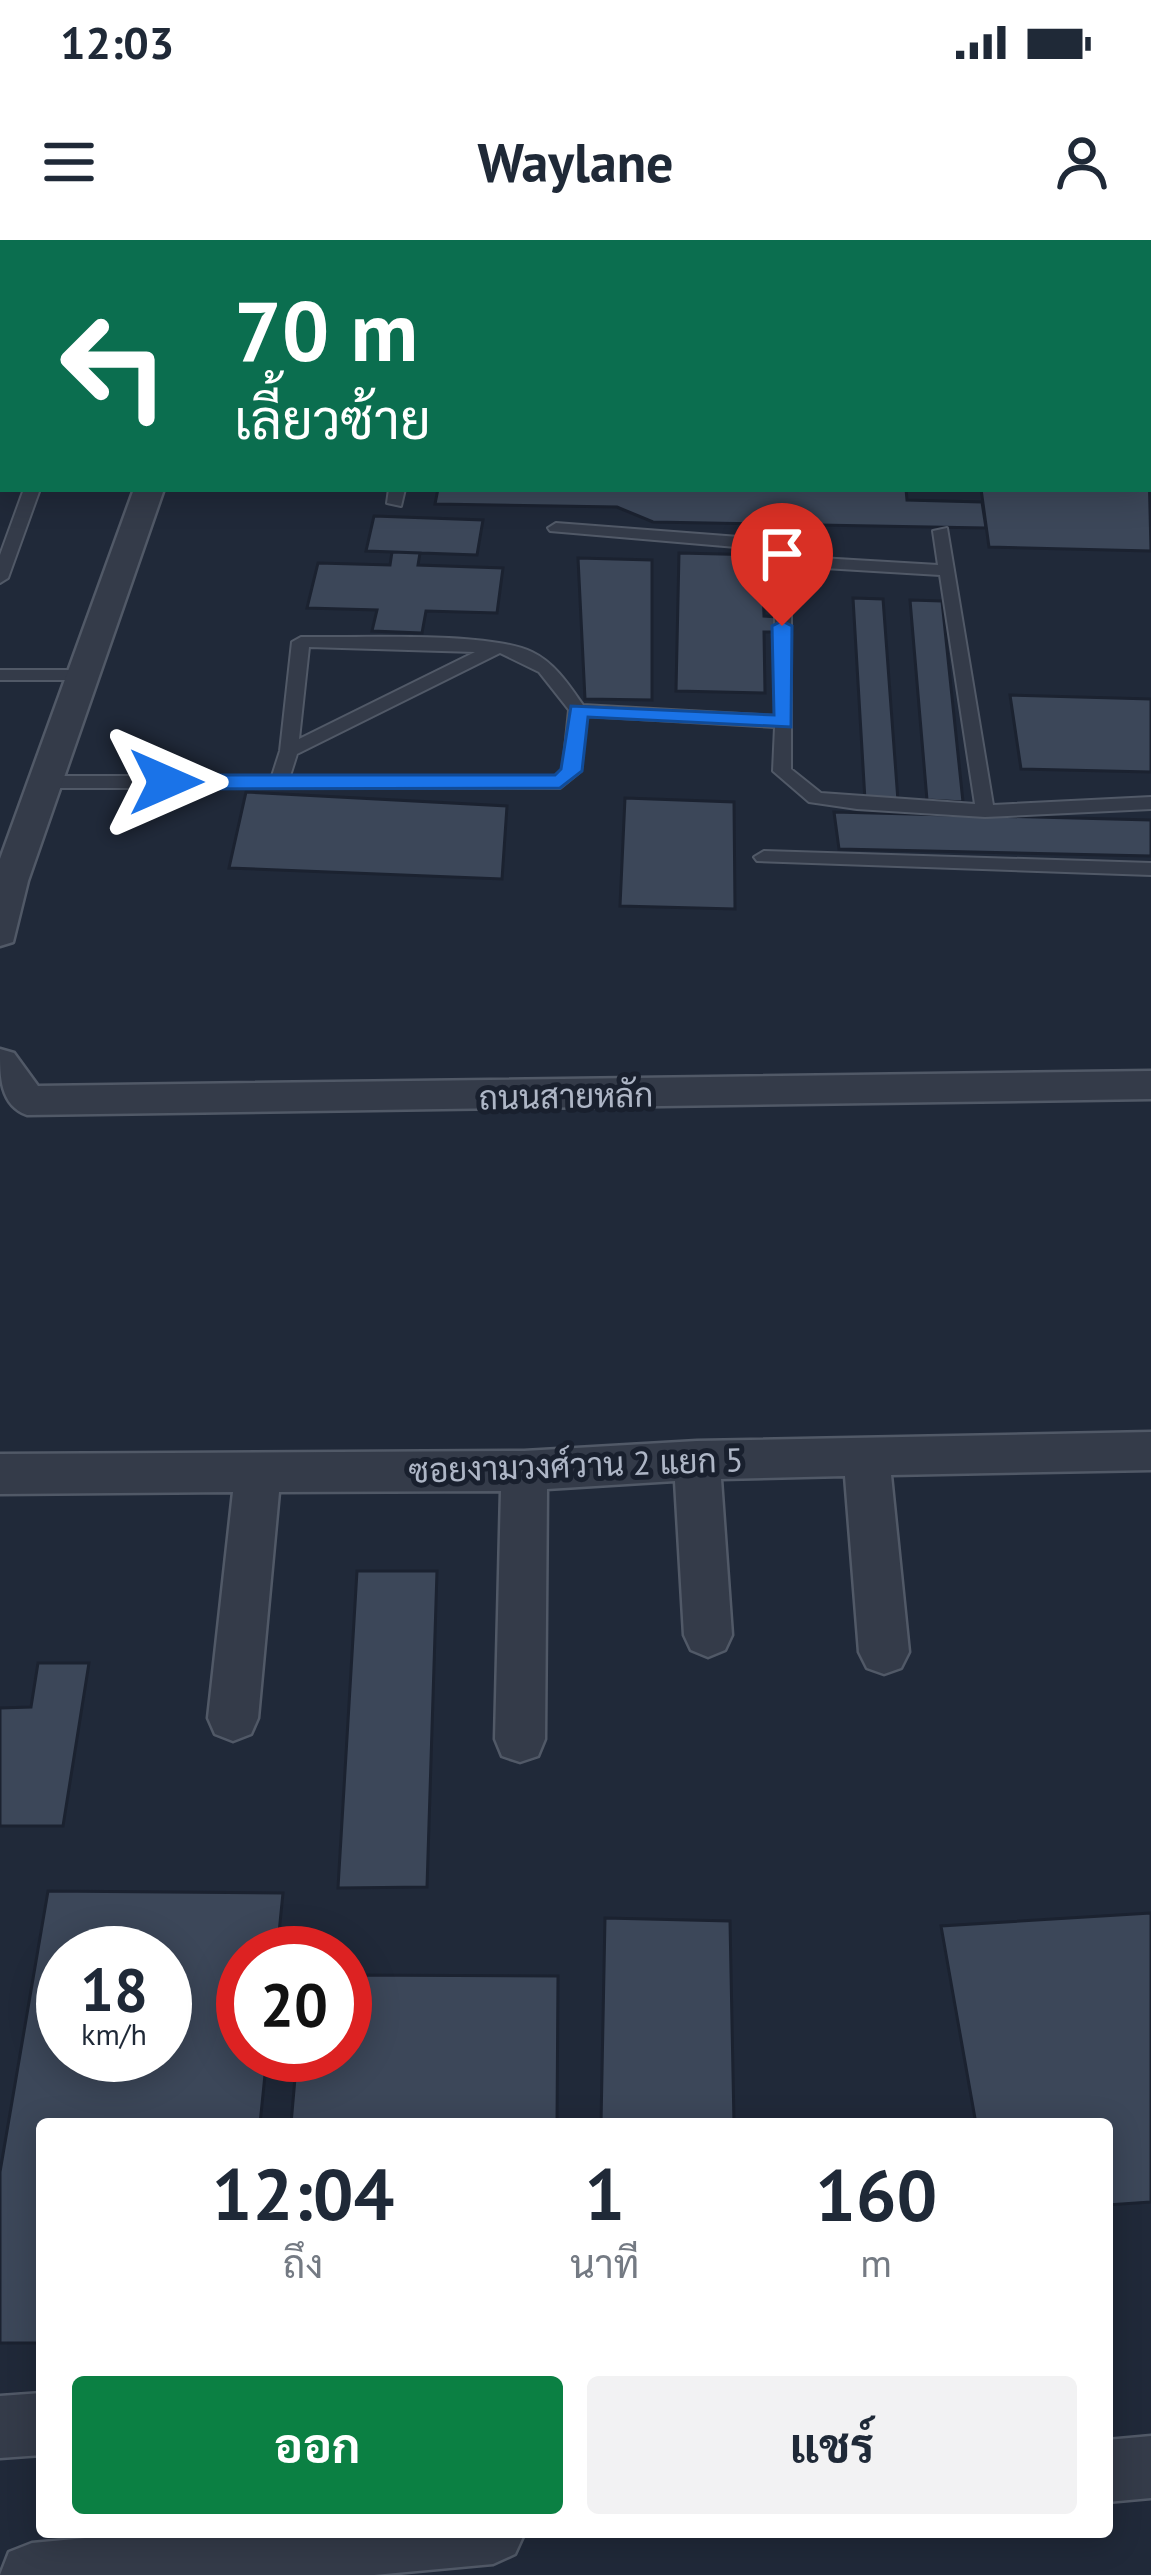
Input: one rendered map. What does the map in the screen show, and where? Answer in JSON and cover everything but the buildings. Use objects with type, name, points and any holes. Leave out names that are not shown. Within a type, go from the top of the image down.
[{"type":"street","points":[[0,933],[5,881],[47,782],[80,676],[148,492]]},
{"type":"street","name":"ถนนสายหลัก","points":[[0,1063],[27,1100],[67,1101],[1151,1085]]},
{"type":"street","name":"ซอยงามวงศ์วาน 2 แยก 5","points":[[0,1474],[524,1471],[697,1460],[1151,1451]]},
{"type":"street","points":[[866,1457],[884,1652]]},
{"type":"street","points":[[697,1460],[708,1635]]},
{"type":"street","points":[[520,1739],[524,1471]]},
{"type":"street","points":[[233,1718],[258,1473]]},
{"type":"street","points":[[0,2427],[36,2424]]},
{"type":"street","points":[[1113,2470],[1151,2467]]},
{"type":"street","points":[[32,2575],[429,2538]]},
{"type":"lane","points":[[0,578],[31,492]]},
{"type":"lane","points":[[556,528],[739,542],[783,561],[948,571]]},
{"type":"lane","points":[[941,531],[985,811]]},
{"type":"lane","points":[[783,561],[782,771],[816,798],[985,811],[1151,802]]},
{"type":"lane","points":[[47,782],[279,782],[560,782],[572,771],[578,710],[549,668],[536,658],[498,647],[301,641],[289,751],[279,782]]},
{"type":"lane","points":[[289,751],[498,647]]},
{"type":"lane","points":[[0,675],[80,676]]},
{"type":"lane","points":[[578,710],[784,722]]},
{"type":"lane","points":[[764,857],[1151,869]]},
{"type":"route","points":[[166,782],[560,782],[572,771],[578,710],[736,717],[760,719],[784,722],[782,626]]}]
